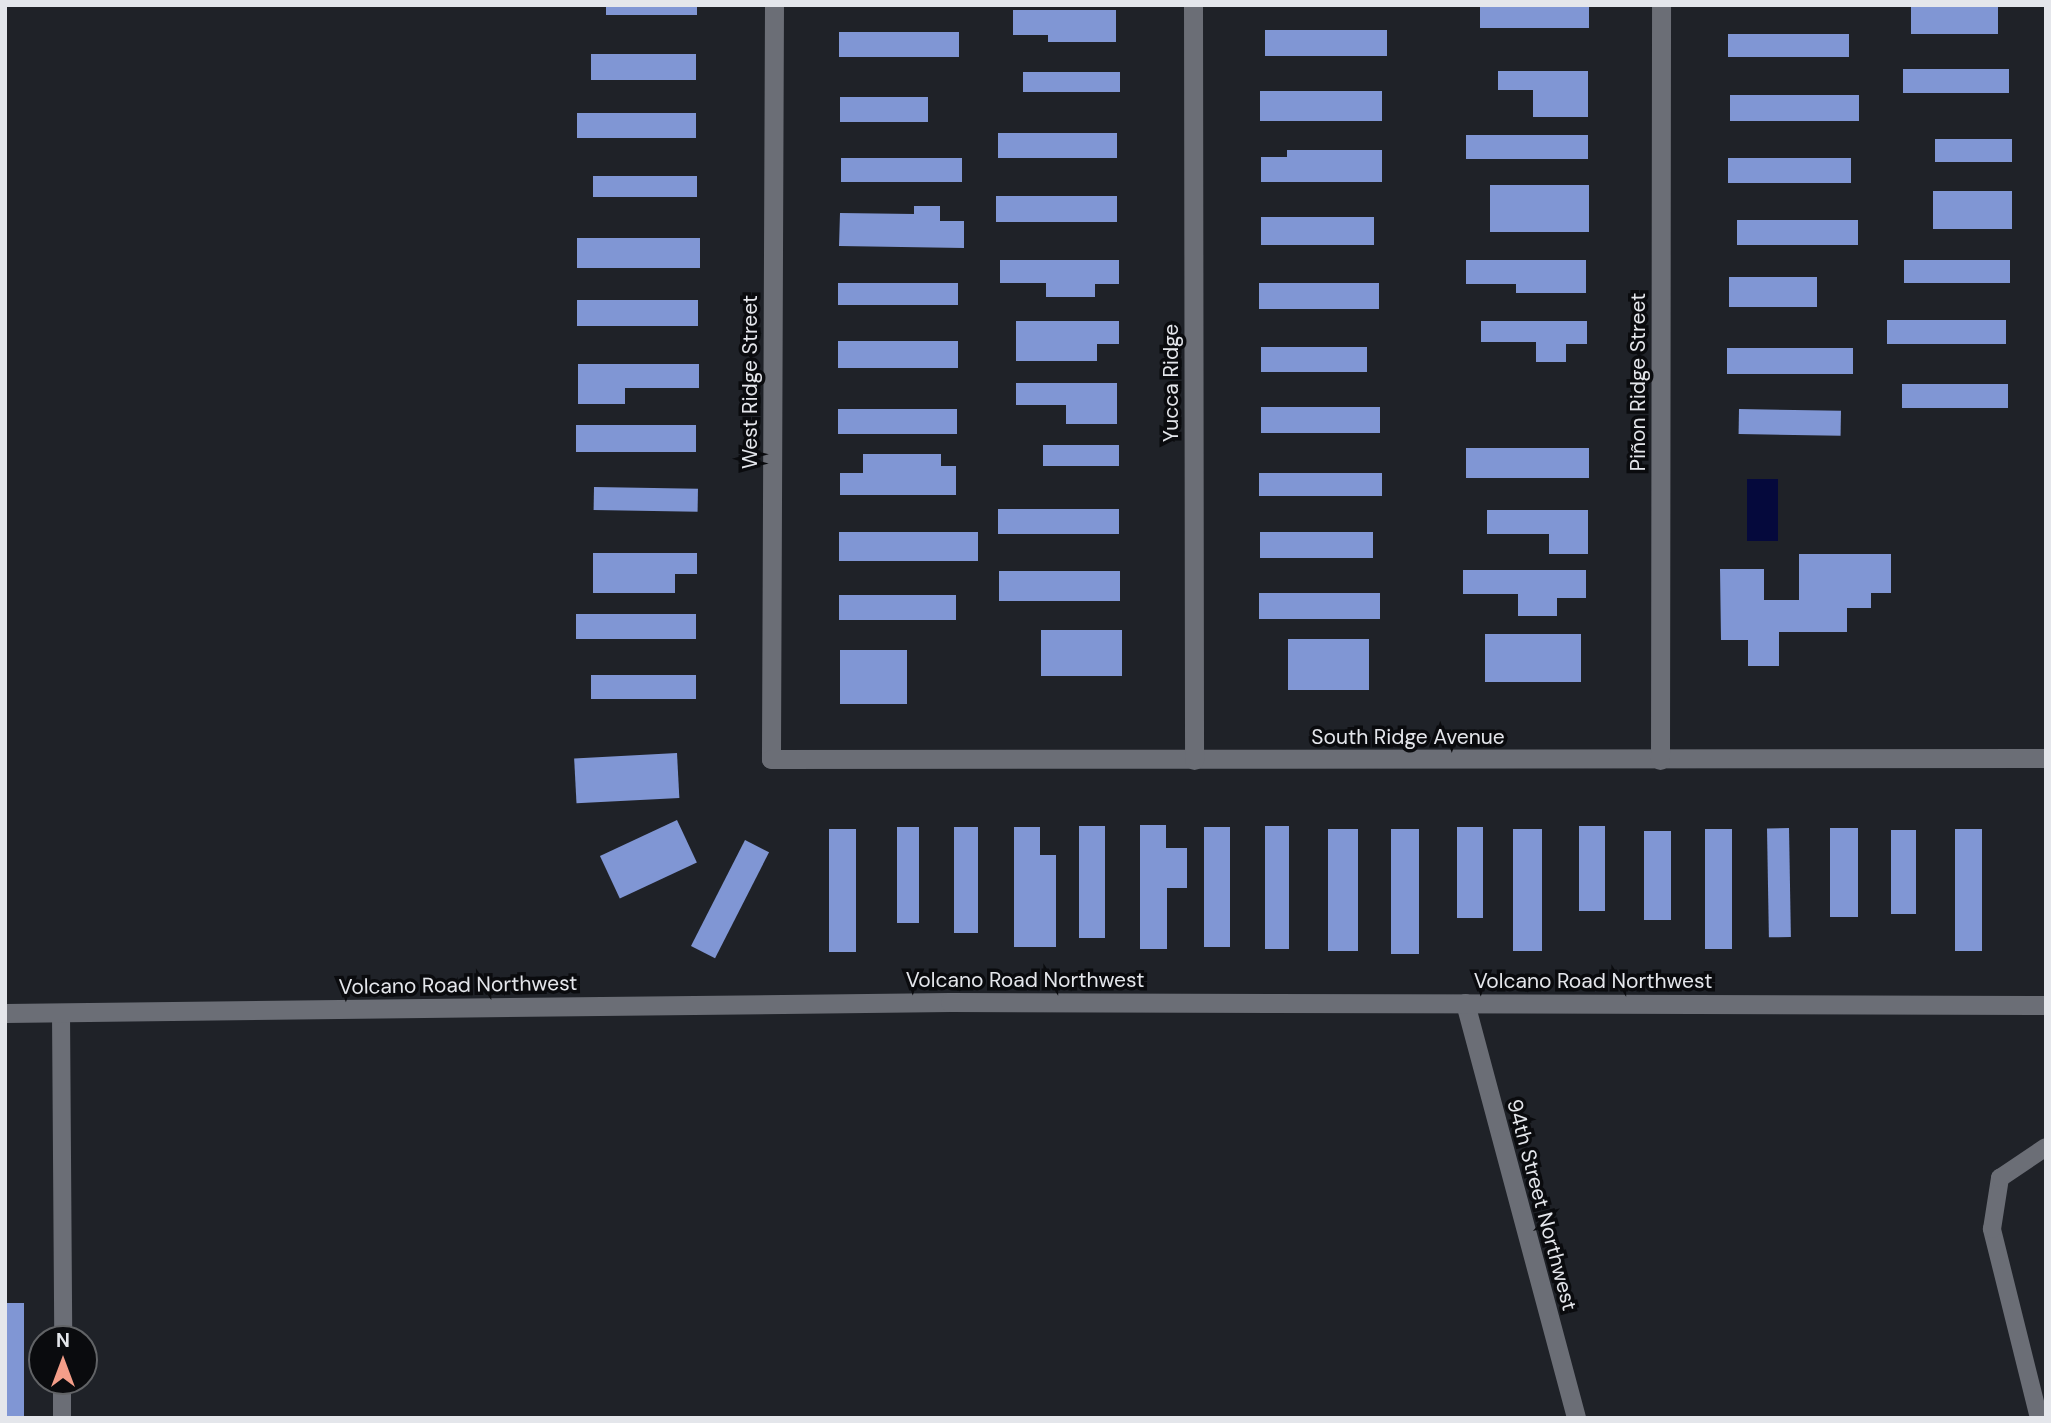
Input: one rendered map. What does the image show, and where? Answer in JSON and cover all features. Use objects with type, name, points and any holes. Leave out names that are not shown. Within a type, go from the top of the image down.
[{"type":"street","name":"West Ridge Street","points":[[771,759],[774,5]]},
{"type":"street","name":"Yucca Ridge","points":[[1193,5],[1194,760]]},
{"type":"street","name":"Piñon Ridge Street","points":[[1660,760],[1661,5]]},
{"type":"street","name":"South Ridge Avenue","points":[[771,759],[2046,758]]},
{"type":"street","name":"Volcano Road Northwest","points":[[5,1013],[950,1002],[2046,1005]]},
{"type":"street","name":"94th Street Northwest","points":[[1465,1003],[1576,1418]]},
{"type":"lane","points":[[61,1013],[63,1325]]},
{"type":"lane","points":[[2039,1418],[1992,1229],[2000,1178],[2046,1147]]},
{"type":"lane","points":[[62,1395],[62,1418]]},
{"type":"shaded area","points":[[1747,479],[1778,479],[1778,541],[1747,541]]},
{"type":"building","points":[[606,5],[697,5],[697,15],[606,15]]},
{"type":"building","points":[[1480,5],[1589,5],[1589,28],[1480,28]]},
{"type":"building","points":[[1911,6],[1998,6],[1998,34],[1911,34]]},
{"type":"building","points":[[1013,10],[1116,10],[1116,42],[1048,42],[1048,35],[1013,35]]},
{"type":"building","points":[[1265,30],[1387,30],[1387,56],[1265,56]]},
{"type":"building","points":[[839,32],[959,32],[959,57],[839,57]]},
{"type":"building","points":[[1728,34],[1849,34],[1849,57],[1728,57]]},
{"type":"building","points":[[591,54],[696,54],[696,80],[591,80]]},
{"type":"building","points":[[1903,69],[2009,69],[2009,93],[1903,93]]},
{"type":"building","points":[[1498,71],[1588,71],[1588,117],[1533,117],[1533,90],[1498,90]]},
{"type":"building","points":[[1023,72],[1120,72],[1120,92],[1023,92]]},
{"type":"building","points":[[1260,91],[1382,91],[1382,121],[1260,121]]},
{"type":"building","points":[[1730,95],[1859,95],[1859,121],[1730,121]]},
{"type":"building","points":[[840,97],[928,97],[928,122],[840,122]]},
{"type":"building","points":[[577,113],[696,113],[696,138],[577,138]]},
{"type":"building","points":[[998,133],[1117,133],[1117,158],[998,158]]},
{"type":"building","points":[[1466,135],[1588,135],[1588,159],[1466,159]]},
{"type":"building","points":[[1935,139],[2012,139],[2012,162],[1935,162]]},
{"type":"building","points":[[1287,150],[1382,150],[1382,182],[1261,182],[1261,157],[1287,157]]},
{"type":"building","points":[[841,158],[962,158],[962,182],[841,182]]},
{"type":"building","points":[[1728,158],[1851,158],[1851,183],[1728,183]]},
{"type":"building","points":[[593,176],[697,176],[697,197],[593,197]]},
{"type":"building","points":[[1490,185],[1589,185],[1589,232],[1490,232]]},
{"type":"building","points":[[1933,191],[2012,191],[2012,229],[1933,229]]},
{"type":"building","points":[[996,196],[1117,196],[1117,222],[996,222]]},
{"type":"building","points":[[914,206],[940,206],[940,221],[964,221],[964,248],[839,246],[840,213],[914,214]]},
{"type":"building","points":[[1261,217],[1374,217],[1374,245],[1261,245]]},
{"type":"building","points":[[1737,220],[1858,220],[1858,245],[1737,245]]},
{"type":"building","points":[[577,238],[700,238],[700,268],[577,268]]},
{"type":"building","points":[[1000,260],[1119,260],[1119,284],[1095,284],[1095,297],[1046,297],[1046,283],[1000,283]]},
{"type":"building","points":[[1466,260],[1586,260],[1586,293],[1516,293],[1516,284],[1466,284]]},
{"type":"building","points":[[1904,260],[2010,260],[2010,283],[1904,283]]},
{"type":"building","points":[[1729,277],[1817,277],[1817,307],[1729,307]]},
{"type":"building","points":[[838,283],[958,283],[958,305],[838,305]]},
{"type":"building","points":[[1259,283],[1379,283],[1379,309],[1259,309]]},
{"type":"building","points":[[577,300],[698,300],[698,326],[577,326]]},
{"type":"building","points":[[1887,320],[2006,320],[2006,344],[1887,344]]},
{"type":"building","points":[[1016,321],[1119,321],[1119,344],[1097,344],[1097,361],[1016,361]]},
{"type":"building","points":[[1481,321],[1587,321],[1587,344],[1566,344],[1566,362],[1536,362],[1536,342],[1481,342]]},
{"type":"building","points":[[838,341],[958,341],[958,368],[838,368]]},
{"type":"building","points":[[1261,347],[1367,347],[1367,372],[1261,372]]},
{"type":"building","points":[[1727,348],[1853,348],[1853,374],[1727,374]]},
{"type":"building","points":[[578,364],[699,364],[699,388],[625,388],[625,404],[578,404]]},
{"type":"building","points":[[1016,383],[1117,383],[1117,424],[1066,424],[1066,405],[1016,405]]},
{"type":"building","points":[[1902,384],[2008,384],[2008,408],[1902,408]]},
{"type":"building","points":[[1261,407],[1380,407],[1380,433],[1261,433]]},
{"type":"building","points":[[838,409],[957,409],[957,434],[838,434]]},
{"type":"building","points":[[1739,409],[1841,411],[1841,436],[1739,434]]},
{"type":"building","points":[[576,425],[696,425],[696,452],[576,452]]},
{"type":"building","points":[[1043,445],[1119,445],[1119,466],[1043,466]]},
{"type":"building","points":[[1466,448],[1589,448],[1589,478],[1466,478]]},
{"type":"building","points":[[863,454],[941,454],[941,466],[956,466],[956,495],[840,495],[840,473],[863,473]]},
{"type":"building","points":[[1259,473],[1382,473],[1382,496],[1259,496]]},
{"type":"building","points":[[594,487],[698,489],[698,512],[594,510]]},
{"type":"building","points":[[998,509],[1119,509],[1119,534],[998,534]]},
{"type":"building","points":[[1487,510],[1588,510],[1588,554],[1549,554],[1549,534],[1487,534]]},
{"type":"building","points":[[839,532],[978,532],[978,561],[839,561]]},
{"type":"building","points":[[1260,532],[1373,532],[1373,558],[1260,558]]},
{"type":"building","points":[[593,553],[697,553],[697,574],[675,574],[675,593],[593,593]]},
{"type":"building","points":[[1799,554],[1891,554],[1891,593],[1871,593],[1871,608],[1847,608],[1847,632],[1779,632],[1779,666],[1748,666],[1748,640],[1721,640],[1720,569],[1764,569],[1764,600],[1799,600]]},
{"type":"building","points":[[1463,570],[1586,570],[1586,598],[1557,598],[1557,616],[1518,616],[1518,594],[1463,594]]},
{"type":"building","points":[[999,571],[1120,571],[1120,601],[999,601]]},
{"type":"building","points":[[1259,593],[1380,593],[1380,619],[1259,619]]},
{"type":"building","points":[[839,595],[956,595],[956,620],[839,620]]},
{"type":"building","points":[[576,614],[696,614],[696,639],[576,639]]},
{"type":"building","points":[[1041,630],[1122,630],[1122,676],[1041,676]]},
{"type":"building","points":[[1485,634],[1581,634],[1581,682],[1485,682]]},
{"type":"building","points":[[1288,639],[1369,639],[1369,690],[1288,690]]},
{"type":"building","points":[[840,650],[907,650],[907,704],[840,704]]},
{"type":"building","points":[[591,675],[696,675],[696,699],[591,699]]},
{"type":"building","points":[[677,753],[679,798],[576,803],[574,758]]},
{"type":"building","points":[[677,820],[697,863],[620,899],[600,856]]},
{"type":"building","points":[[1140,825],[1166,825],[1166,848],[1187,848],[1187,888],[1167,888],[1167,949],[1140,949]]},
{"type":"building","points":[[1079,826],[1105,826],[1105,938],[1079,938]]},
{"type":"building","points":[[1265,826],[1289,826],[1289,949],[1265,949]]},
{"type":"building","points":[[1579,826],[1605,826],[1605,911],[1579,911]]},
{"type":"building","points":[[897,827],[919,827],[919,923],[897,923]]},
{"type":"building","points":[[954,827],[978,827],[978,933],[954,933]]},
{"type":"building","points":[[1014,827],[1040,827],[1040,855],[1056,855],[1056,947],[1014,947]]},
{"type":"building","points":[[1204,827],[1230,827],[1230,947],[1204,947]]},
{"type":"building","points":[[1457,827],[1483,827],[1483,918],[1457,918]]},
{"type":"building","points":[[1767,828],[1789,828],[1791,937],[1769,937]]},
{"type":"building","points":[[1830,828],[1858,828],[1858,917],[1830,917]]},
{"type":"building","points":[[829,829],[856,829],[856,952],[829,952]]},
{"type":"building","points":[[1328,829],[1358,829],[1358,951],[1328,951]]},
{"type":"building","points":[[1391,829],[1419,829],[1419,954],[1391,954]]},
{"type":"building","points":[[1513,829],[1542,829],[1542,951],[1513,951]]},
{"type":"building","points":[[1705,829],[1732,829],[1732,949],[1705,949]]},
{"type":"building","points":[[1955,829],[1982,829],[1982,951],[1955,951]]},
{"type":"building","points":[[1891,830],[1916,830],[1916,914],[1891,914]]},
{"type":"building","points":[[1644,831],[1671,831],[1671,920],[1644,920]]},
{"type":"building","points":[[745,840],[769,852],[715,958],[691,946]]},
{"type":"building","points":[[5,1303],[24,1303],[24,1418],[5,1418]]}]
